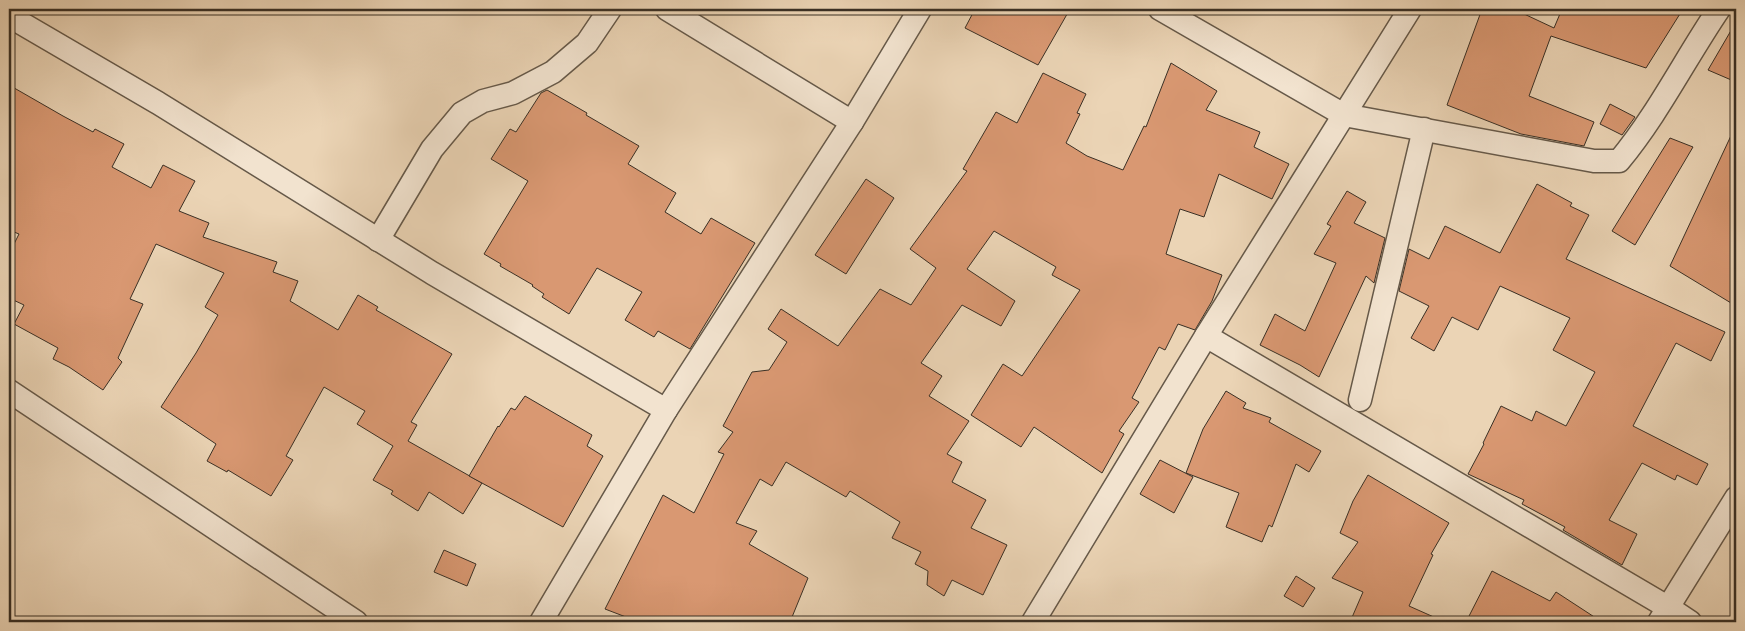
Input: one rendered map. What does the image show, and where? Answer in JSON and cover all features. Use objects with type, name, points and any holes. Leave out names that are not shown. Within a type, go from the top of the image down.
[{"type":"street","points":[[378,240],[432,149],[462,113],[483,100],[513,93],[552,72],[587,43],[610,9]]},
{"type":"street","points":[[667,9],[852,122]]},
{"type":"street","points":[[541,622],[666,410],[852,122],[920,9]]},
{"type":"street","points":[[1160,9],[1344,115],[1594,161],[1620,161],[1640,135],[1695,44],[1719,9]]},
{"type":"street","points":[[1032,622],[1206,336],[1410,9]]},
{"type":"street","points":[[9,16],[158,103],[432,273],[666,410]]},
{"type":"street","points":[[1360,400],[1424,129]]},
{"type":"street","points":[[1206,336],[1664,615],[1690,622]]},
{"type":"street","points":[[9,391],[356,622]]},
{"type":"street","points":[[1664,615],[1736,498]]},
{"type":"building","points":[[975,9],[1070,9],[1038,65],[965,28]]},
{"type":"building","points":[[1482,9],[1508,9],[1522,13],[1554,28],[1562,9],[1683,9],[1646,68],[1551,36],[1529,96],[1594,122],[1584,146],[1521,134],[1447,105]]},
{"type":"building","points":[[1736,22],[1736,82],[1708,70]]},
{"type":"building","points":[[1171,63],[1217,91],[1206,110],[1260,132],[1254,147],[1289,164],[1272,199],[1219,174],[1204,217],[1180,209],[1166,254],[1222,275],[1212,301],[1195,330],[1178,324],[1165,350],[1159,347],[1132,398],[1139,402],[1119,431],[1124,434],[1102,473],[1034,427],[1021,447],[971,415],[1003,364],[1022,376],[1080,290],[1052,275],[1056,267],[994,231],[967,269],[1015,301],[1001,326],[962,305],[921,363],[942,376],[929,396],[969,421],[947,454],[962,462],[952,482],[986,500],[971,528],[1007,545],[983,595],[952,580],[944,596],[927,585],[928,571],[915,564],[921,552],[892,538],[900,522],[850,491],[846,497],[786,462],[772,486],[760,479],[736,523],[757,531],[749,544],[808,578],[790,622],[639,622],[605,609],[663,495],[694,513],[724,454],[718,452],[733,432],[723,426],[752,372],[769,370],[787,342],[768,329],[781,309],[838,346],[880,289],[911,305],[936,268],[910,249],[967,171],[963,169],[996,112],[1017,123],[1043,73],[1086,94],[1077,113],[1080,114],[1066,143],[1087,156],[1123,170],[1144,126],[1146,127]]},
{"type":"building","points":[[9,85],[93,132],[95,129],[124,144],[112,167],[151,188],[163,165],[195,181],[179,211],[209,223],[203,237],[277,262],[273,272],[298,281],[290,301],[338,330],[358,295],[378,307],[376,310],[452,354],[411,422],[417,425],[408,441],[482,483],[463,514],[429,492],[418,511],[391,494],[393,491],[373,480],[393,446],[357,424],[365,411],[324,387],[286,456],[293,460],[271,496],[228,470],[227,472],[207,461],[216,444],[161,407],[218,315],[205,307],[224,273],[156,244],[130,299],[143,304],[118,358],[122,362],[103,390],[69,367],[53,359],[58,348],[14,324],[24,305],[9,298],[9,254],[19,234],[9,230]]},
{"type":"building","points":[[547,90],[639,146],[628,164],[676,193],[665,212],[701,234],[711,218],[755,243],[690,349],[658,331],[654,337],[625,320],[642,292],[597,268],[569,314],[542,297],[544,294],[533,285],[500,266],[501,264],[484,254],[528,181],[491,159],[510,129],[516,132],[541,93]]},
{"type":"building","points":[[1610,104],[1635,117],[1622,135],[1600,124]]},
{"type":"building","points":[[1736,125],[1736,306],[1670,266]]},
{"type":"building","points":[[1670,138],[1693,147],[1635,245],[1612,231]]},
{"type":"building","points":[[866,179],[894,198],[846,274],[815,255]]},
{"type":"building","points":[[1537,184],[1572,203],[1570,206],[1589,215],[1566,259],[1725,332],[1711,361],[1676,343],[1633,426],[1708,464],[1697,485],[1677,475],[1675,480],[1642,463],[1609,520],[1637,534],[1622,565],[1563,530],[1565,527],[1522,504],[1524,500],[1468,474],[1501,406],[1532,421],[1536,411],[1566,426],[1595,372],[1553,350],[1570,318],[1500,286],[1478,330],[1452,317],[1434,351],[1411,338],[1429,306],[1399,291],[1409,249],[1429,259],[1445,226],[1500,253]]},
{"type":"building","points":[[1347,191],[1366,202],[1354,223],[1385,238],[1374,283],[1366,276],[1319,377],[1260,345],[1275,314],[1305,331],[1336,263],[1314,254],[1331,226],[1327,224]]},
{"type":"building","points":[[1226,391],[1246,403],[1243,408],[1271,418],[1269,422],[1321,451],[1309,472],[1296,464],[1272,527],[1269,525],[1262,542],[1226,527],[1239,493],[1186,473],[1203,429]]},
{"type":"building","points":[[525,396],[592,435],[587,446],[603,456],[563,527],[469,476],[498,426],[511,408],[515,410]]},
{"type":"building","points":[[1160,460],[1193,477],[1174,513],[1140,494]]},
{"type":"building","points":[[1368,475],[1449,523],[1431,554],[1433,555],[1409,606],[1445,622],[1350,622],[1363,592],[1332,578],[1358,542],[1340,533],[1353,501]]},
{"type":"building","points":[[444,550],[476,564],[467,586],[434,572]]},
{"type":"building","points":[[1492,571],[1550,601],[1556,592],[1602,622],[1466,622]]},
{"type":"building","points":[[1296,576],[1315,588],[1303,607],[1284,596]]}]
